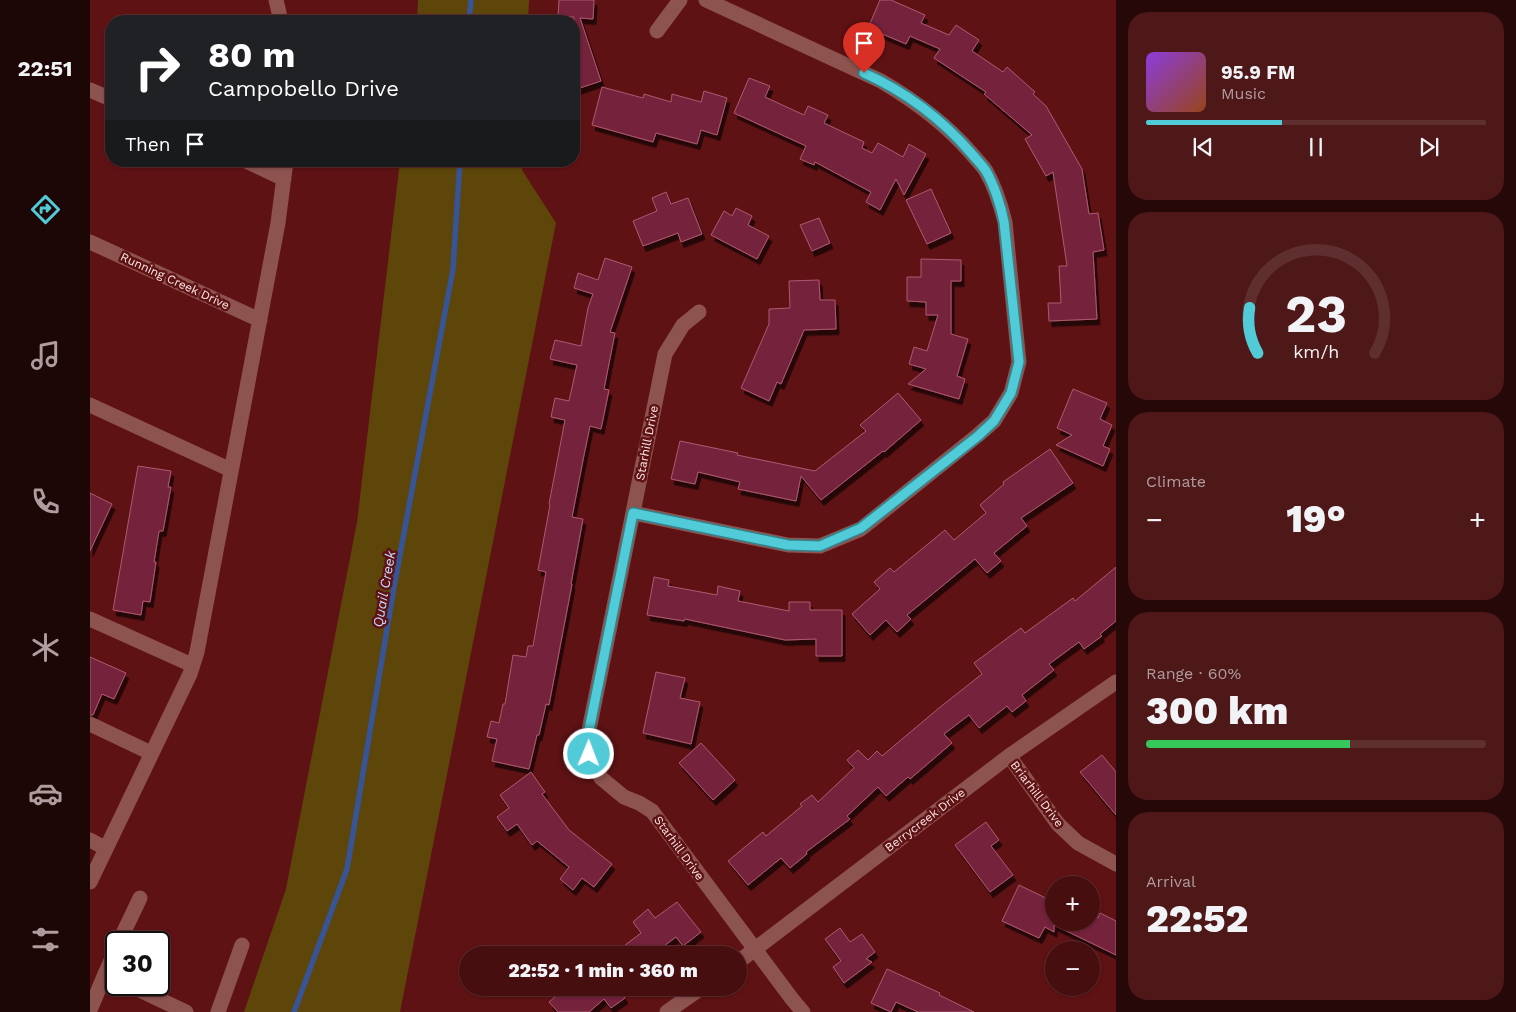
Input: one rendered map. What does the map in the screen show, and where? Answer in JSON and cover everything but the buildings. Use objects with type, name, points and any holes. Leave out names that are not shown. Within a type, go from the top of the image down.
[{"type":"street","points":[[276,0],[280,15]]},
{"type":"street","points":[[658,31],[680,0]]},
{"type":"street","points":[[633,513],[788,545],[820,546],[861,528],[978,436],[994,421],[1011,393],[1019,362],[1002,209],[986,171],[957,136],[934,115],[908,96],[881,81],[706,0]]},
{"type":"street","points":[[90,90],[105,96]]},
{"type":"street","points":[[259,167],[284,179]]},
{"type":"street","points":[[90,882],[190,674],[197,652],[278,223],[285,167]]},
{"type":"street","name":"Running Creek Drive","points":[[90,242],[260,320]]},
{"type":"street","name":"Starhill Drive","points":[[699,312],[683,325],[665,354],[589,730],[589,754],[601,778],[624,797],[652,811],[792,1000],[803,1012]]},
{"type":"street","points":[[90,405],[231,470]]},
{"type":"street","points":[[90,619],[192,666]]},
{"type":"street","name":"Berrycreek Drive","points":[[747,955],[1009,756],[1116,682]]},
{"type":"street","points":[[90,724],[151,752]]},
{"type":"street","name":"Briarhill Drive","points":[[1009,756],[1058,824],[1078,843],[1116,864]]},
{"type":"street","points":[[90,840],[105,848]]},
{"type":"street","points":[[124,931],[140,898]]},
{"type":"street","points":[[218,1012],[242,945]]},
{"type":"street","points":[[90,1010],[105,984]]},
{"type":"street","points":[[152,996],[186,1012]]},
{"type":"street","points":[[667,1012],[690,996]]},
{"type":"shaded area","points":[[418,0],[529,0],[528,15],[417,15]]},
{"type":"shaded area","points":[[399,167],[522,167],[522,170],[556,223],[400,1012],[244,1012],[286,889],[357,522]]},
{"type":"waterway","name":"Quail Creek","points":[[470,15],[471,0]]},
{"type":"waterway","name":"Quail Creek","points":[[294,1012],[347,869],[394,587],[453,269],[460,167]]},
{"type":"route","points":[[589,754],[589,730],[633,513],[788,545],[820,546],[861,528],[978,436],[994,421],[1011,393],[1019,362],[1004,222],[1002,209],[986,171],[957,136],[934,115],[908,96],[864,73]]}]
